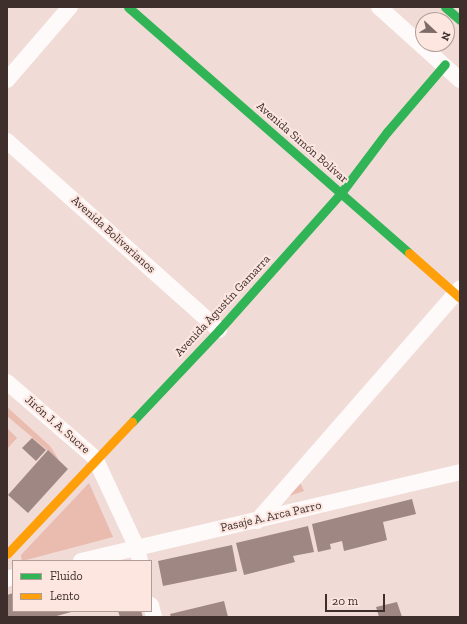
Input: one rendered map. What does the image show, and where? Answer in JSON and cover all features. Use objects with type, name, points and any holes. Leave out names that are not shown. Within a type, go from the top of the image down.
[{"type":"main road","name":"Avenida Simón Bolívar","points":[[128,7],[458,293]]},
{"type":"main road","points":[[444,7],[460,20]]},
{"type":"main road","name":"Avenida Agustín Gamarra","points":[[7,554],[95,458],[219,330],[341,193],[387,132],[445,64]]},
{"type":"street","points":[[7,80],[70,7]]},
{"type":"street","points":[[379,7],[445,64],[460,80]]},
{"type":"street","name":"Avenida Bolivarianos","points":[[7,141],[219,330]]},
{"type":"street","points":[[257,521],[458,293]]},
{"type":"street","name":"Jirón J. A. Sucre","points":[[7,382],[95,458],[139,554]]},
{"type":"street","name":"Pasaje A. Arca Parro","points":[[89,560],[139,554],[257,521],[460,472]]},
{"type":"shaded area","points":[[7,407],[50,446],[59,460],[7,416]]},
{"type":"shaded area","points":[[7,428],[17,438],[7,449]]},
{"type":"shaded area","points":[[297,476],[304,491],[274,501]]},
{"type":"shaded area","points":[[89,483],[113,537],[26,560],[22,560],[21,555]]},
{"type":"building","points":[[32,438],[46,450],[36,461],[22,448]]},
{"type":"building","points":[[48,450],[68,469],[28,513],[8,495]]},
{"type":"building","points":[[412,499],[416,514],[383,522],[387,540],[344,551],[342,541],[330,544],[331,549],[318,552],[312,524]]},
{"type":"building","points":[[308,526],[314,552],[293,556],[295,562],[244,575],[236,543]]},
{"type":"building","points":[[232,545],[237,571],[163,586],[158,561]]},
{"type":"building","points":[[12,593],[12,612],[71,612],[53,617],[7,617],[7,595]]},
{"type":"building","points":[[224,601],[228,617],[171,617],[170,614]]},
{"type":"building","points":[[397,602],[402,617],[379,617],[376,607]]},
{"type":"building","points":[[118,612],[141,612],[143,617],[120,617]]},
{"type":"traffic: fast","points":[[128,7],[409,253]]},
{"type":"traffic: fast","points":[[445,7],[460,20]]},
{"type":"traffic: fast","points":[[132,422],[219,330],[341,193],[387,132],[445,64]]},
{"type":"traffic: slow","points":[[409,253],[460,298]]},
{"type":"traffic: slow","points":[[7,554],[132,422]]}]
